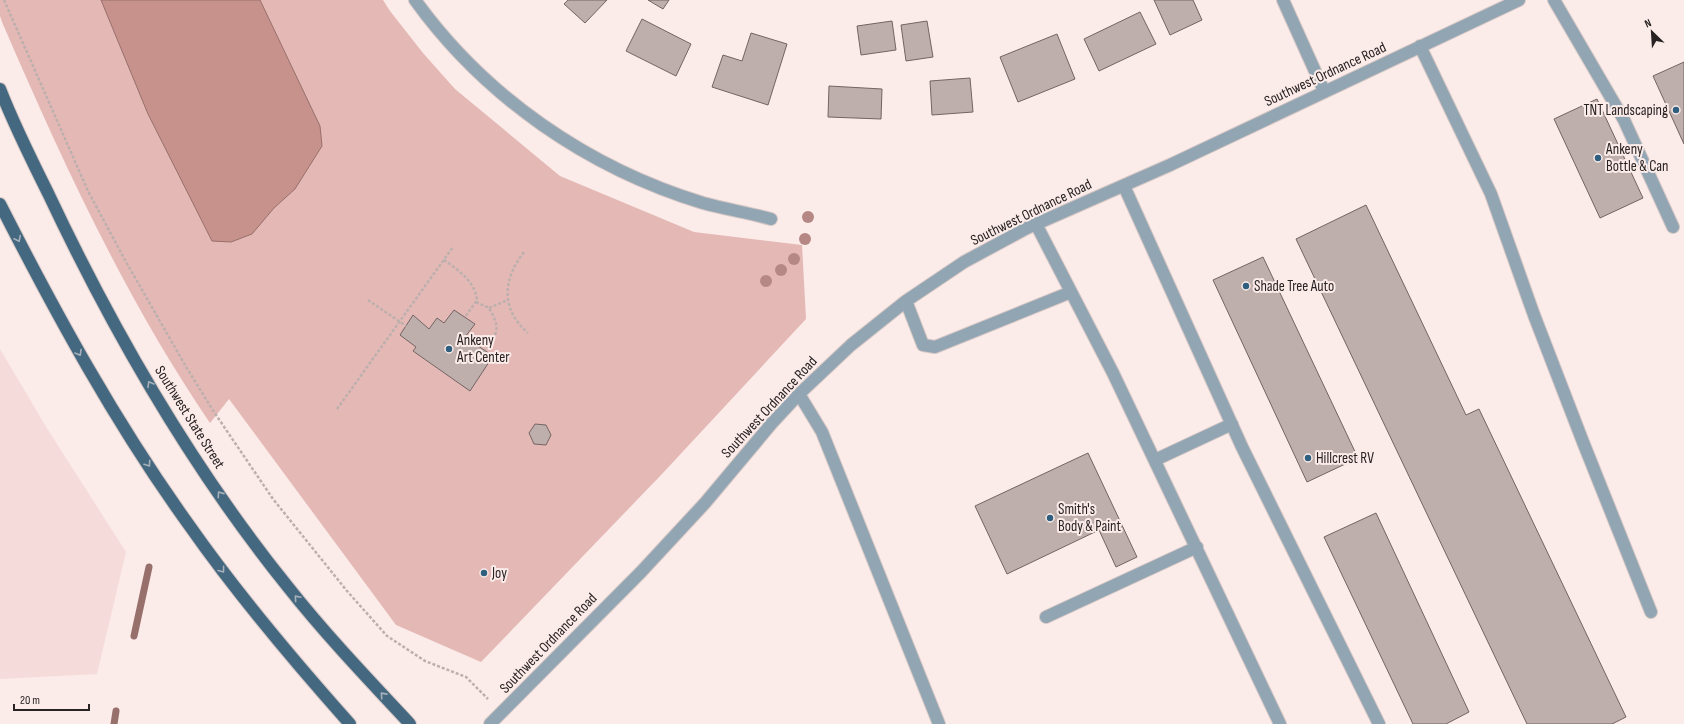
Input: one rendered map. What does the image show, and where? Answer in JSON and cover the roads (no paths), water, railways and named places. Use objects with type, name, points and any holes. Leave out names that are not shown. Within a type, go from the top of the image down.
[{"type":"main road","name":"Southwest State Street","points":[[0,89],[70,241],[109,314],[195,458],[288,587],[338,645],[410,724]]},
{"type":"main road","points":[[0,204],[90,371],[126,431],[184,518],[241,595],[303,672],[350,724]]},
{"type":"street","points":[[415,0],[447,42],[484,79],[536,121],[572,145],[613,167],[660,188],[704,203],[771,219]]},
{"type":"street","points":[[1283,0],[1324,91]]},
{"type":"street","name":"Southwest Ordnance Road","points":[[490,724],[641,572],[694,515],[799,394],[851,345],[906,301],[964,262],[1036,224],[1124,186],[1518,0]]},
{"type":"street","points":[[1554,0],[1624,120],[1673,227]]},
{"type":"street","points":[[1420,46],[1491,194],[1534,315],[1651,612]]},
{"type":"street","points":[[1124,186],[1232,424],[1379,724]]},
{"type":"street","points":[[1036,224],[1113,373],[1280,724]]},
{"type":"street","points":[[906,301],[923,345],[935,347],[1071,292]]},
{"type":"street","points":[[799,394],[822,432],[940,724]]},
{"type":"street","points":[[1155,460],[1232,424]]},
{"type":"street","points":[[1046,617],[1197,547]]},
{"type":"waterway","points":[[134,636],[149,567]]},
{"type":"waterway","points":[[114,724],[116,711]]},
{"type":"place","name":"TNT Landscaping","points":[[1676,110]]},
{"type":"place","name":"Ankeny Bottle & Can","points":[[1598,158]]},
{"type":"place","name":"Shade Tree Auto","points":[[1246,286]]},
{"type":"place","name":"Ankeny Art Center","points":[[449,349]]},
{"type":"place","name":"Hillcrest RV","points":[[1308,458]]},
{"type":"place","name":"Smith's Body & Paint","points":[[1050,518]]},
{"type":"place","name":"Joy","points":[[484,573]]}]
